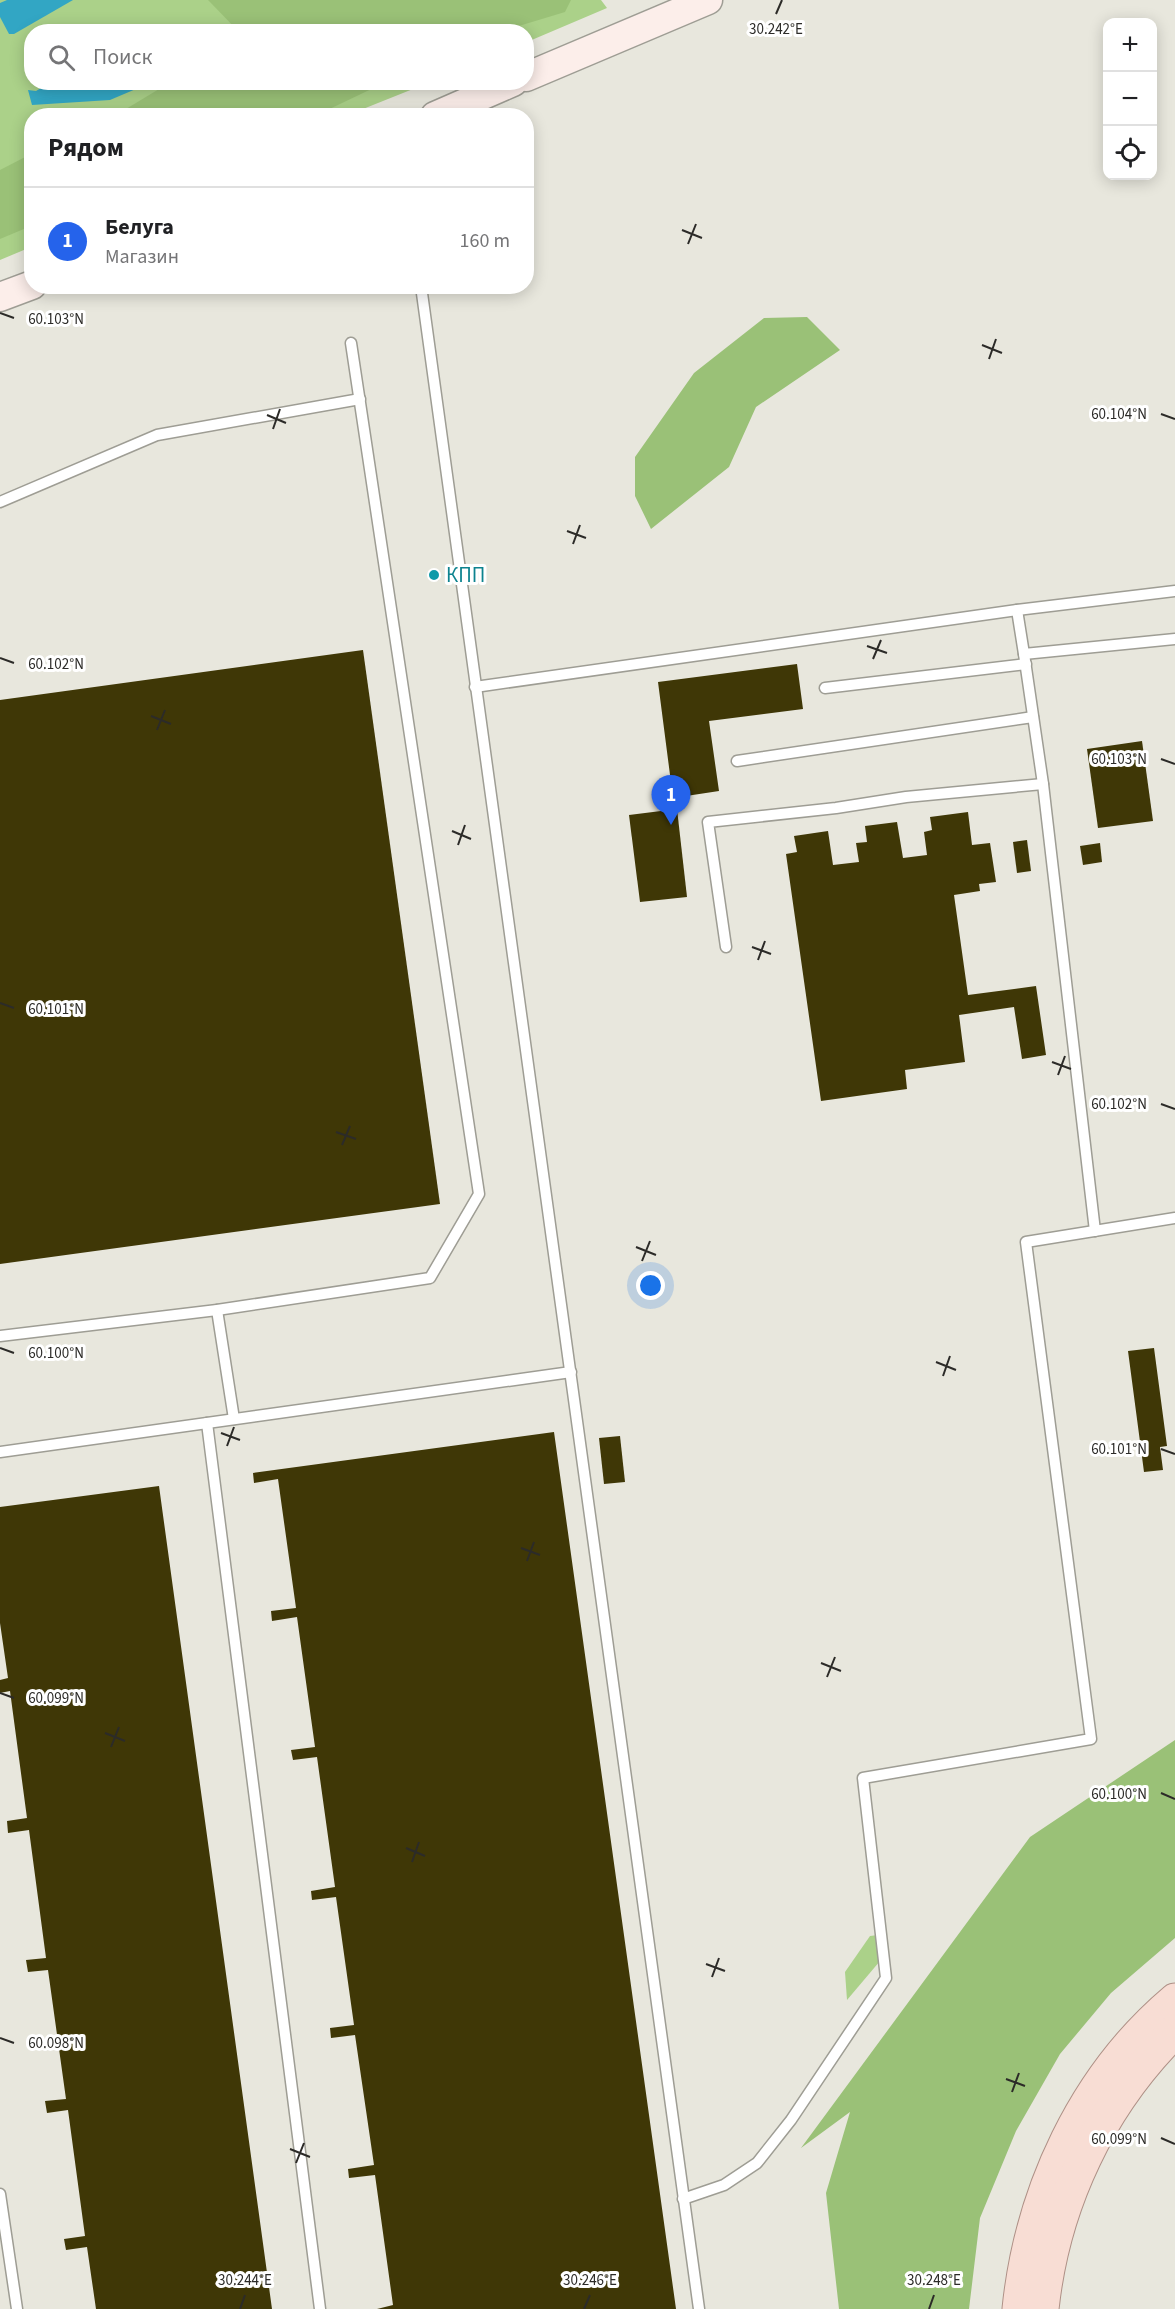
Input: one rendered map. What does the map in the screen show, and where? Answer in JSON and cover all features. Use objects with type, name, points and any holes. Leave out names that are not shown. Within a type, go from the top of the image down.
[{"type":"main road","points":[[534,74],[708,0]]},
{"type":"main road","points":[[453,108],[495,90]]},
{"type":"main road","points":[[0,297],[24,288]]},
{"type":"main road","points":[[1019,2309],[1022,2274],[1040,2206],[1052,2173],[1080,2116],[1136,2036],[1175,2000]]},
{"type":"main road","points":[[1042,2309],[1045,2277],[1062,2213],[1086,2154],[1100,2127],[1127,2086],[1154,2052],[1175,2031]]},
{"type":"lane","points":[[423,294],[475,687],[699,2309]]},
{"type":"lane","points":[[0,1336],[217,1310],[430,1278],[479,1194],[351,343]]},
{"type":"lane","points":[[0,502],[157,435],[360,399]]},
{"type":"lane","points":[[475,687],[1017,610],[1175,591]]},
{"type":"lane","points":[[1017,610],[1043,784],[1095,1231]]},
{"type":"lane","points":[[825,688],[1175,639]]},
{"type":"lane","points":[[737,761],[1033,717]]},
{"type":"lane","points":[[726,947],[708,822],[836,808],[906,797],[1043,784]]},
{"type":"lane","points":[[683,2199],[724,2185],[757,2163],[791,2120],[886,1978],[863,1778],[1091,1739],[1026,1242],[1175,1218]]},
{"type":"lane","points":[[217,1310],[234,1419]]},
{"type":"lane","points":[[0,1452],[571,1372]]},
{"type":"lane","points":[[207,1423],[320,2309]]},
{"type":"lane","points":[[0,2194],[17,2309]]},
{"type":"green space","points":[[0,0],[601,0],[607,8],[534,39],[534,24],[24,24],[24,90],[410,90],[366,108],[24,108],[24,250],[0,260]]},
{"type":"green space","points":[[208,0],[571,0],[565,12],[525,24],[231,24]]},
{"type":"green space","points":[[157,90],[369,90],[332,108],[128,108]]},
{"type":"green space","points":[[24,158],[24,229],[0,239],[0,170]]},
{"type":"green space","points":[[807,317],[840,350],[756,407],[729,467],[651,529],[635,496],[635,457],[694,373],[764,318]]},
{"type":"green space","points":[[1175,1740],[1175,1938],[1111,1993],[1060,2054],[1016,2131],[980,2218],[969,2309],[839,2309],[826,2193],[850,2112],[801,2148],[1030,1837]]},
{"type":"green space","points":[[878,1935],[880,1961],[847,2000],[845,1972],[870,1936]]},
{"type":"water","points":[[7,0],[73,0],[31,24],[24,24],[24,28],[14,34],[9,34],[0,17],[0,3]]},
{"type":"water","points":[[28,90],[134,90],[110,100],[32,105]]},
{"type":"building","name":"КПП","points":[[438,570],[439,580],[431,581],[430,571]]},
{"type":"building","points":[[363,650],[440,1204],[0,1264],[0,700]]},
{"type":"building","points":[[797,664],[803,709],[709,721],[719,791],[673,798],[658,682]]},
{"type":"building","points":[[1142,741],[1153,821],[1098,828],[1087,749]]},
{"type":"building","points":[[677,809],[687,897],[640,902],[629,815]]},
{"type":"building","points":[[968,812],[972,845],[990,843],[996,882],[979,884],[980,891],[954,895],[968,995],[1036,986],[1046,1055],[1022,1059],[1014,1007],[959,1015],[965,1062],[905,1070],[907,1089],[821,1101],[786,854],[797,852],[794,836],[828,831],[833,865],[859,862],[856,843],[867,842],[865,826],[897,822],[903,858],[927,855],[924,832],[932,830],[930,817]]},
{"type":"building","points":[[1027,840],[1031,871],[1017,873],[1013,842]]},
{"type":"building","points":[[1100,843],[1102,862],[1083,865],[1080,846]]},
{"type":"building","points":[[1154,1348],[1167,1446],[1160,1447],[1163,1470],[1144,1472],[1128,1351]]},
{"type":"building","points":[[554,1432],[676,2309],[377,2309],[393,2305],[375,2175],[349,2178],[348,2169],[374,2165],[355,2035],[331,2038],[330,2028],[354,2025],[336,1897],[312,1900],[311,1891],[335,1887],[317,1757],[293,1760],[291,1750],[315,1747],[297,1617],[272,1621],[271,1611],[296,1608],[278,1479],[254,1483],[253,1473]]},
{"type":"building","points":[[620,1436],[625,1482],[604,1484],[599,1438]]},
{"type":"building","points":[[159,1486],[272,2309],[96,2309],[87,2247],[66,2250],[64,2239],[85,2236],[68,2110],[47,2113],[45,2101],[66,2099],[48,1970],[28,1972],[26,1960],[46,1958],[29,1830],[8,1833],[7,1821],[27,1818],[10,1691],[0,1693],[0,1680],[8,1678],[0,1623],[0,1507]]},
{"type":"place","name":"КПП","points":[[434,575]]},
{"type":"place","name":"Белуга","points":[[671,825]]}]
